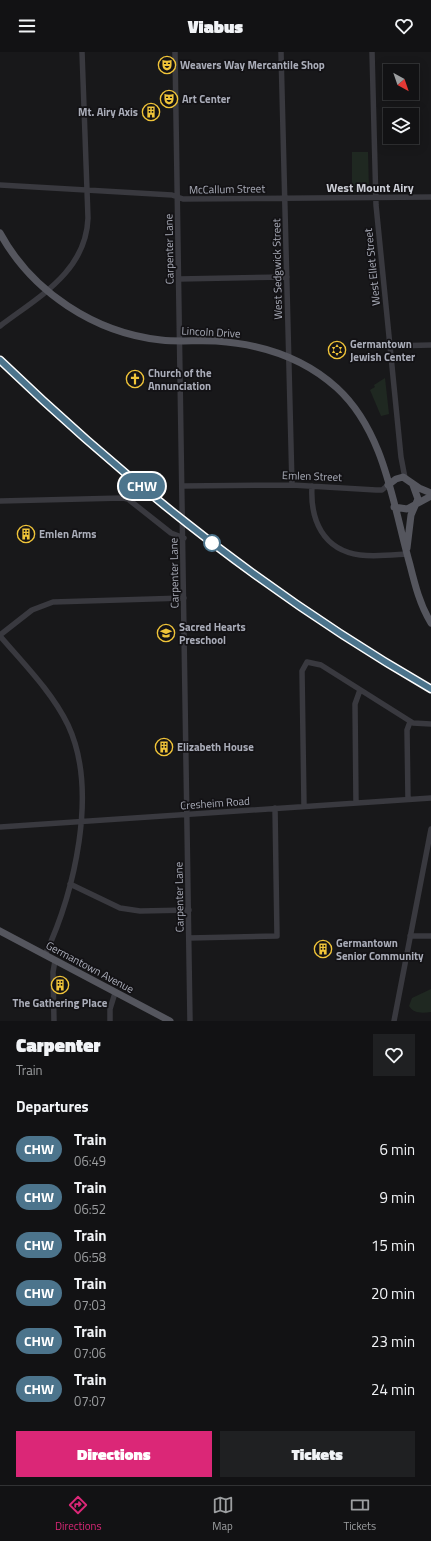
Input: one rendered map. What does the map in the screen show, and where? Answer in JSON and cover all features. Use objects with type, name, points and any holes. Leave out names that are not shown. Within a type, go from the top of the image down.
[{"type":"main road","name":"Lincoln Drive","points":[[0,233],[19,262],[47,290],[79,313],[107,327],[145,338],[180,342],[216,341],[243,344],[289,358],[324,378],[352,404],[374,440],[420,600],[431,623]]},
{"type":"main road","name":"Emlen Street","points":[[388,485],[398,478],[405,478]]},
{"type":"main road","points":[[405,478],[413,485],[431,494]]},
{"type":"main road","points":[[407,554],[411,516],[417,502],[418,495],[413,485]]},
{"type":"main road","points":[[394,508],[407,509],[431,494]]},
{"type":"main road","name":"Germantown Avenue","points":[[0,931],[115,992],[162,1019],[170,1021]]},
{"type":"street","points":[[0,326],[47,290],[72,268],[83,246],[87,225],[87,190],[82,52]]},
{"type":"street","name":"Carpenter Lane","points":[[175,52],[184,538],[190,1021]]},
{"type":"street","name":"West Sedgwick Street","points":[[281,52],[292,485]]},
{"type":"street","name":"West Ellet Street","points":[[372,52],[375,197],[401,457],[405,478]]},
{"type":"street","name":"McCallum Street","points":[[0,185],[172,195],[183,199],[431,197]]},
{"type":"street","points":[[179,279],[287,277]]},
{"type":"street","points":[[390,346],[431,345]]},
{"type":"street","name":"Emlen Street","points":[[183,486],[292,485],[379,490],[388,485]]},
{"type":"street","points":[[312,486],[312,508],[316,522],[323,534],[336,546],[347,552],[362,555],[407,554]]},
{"type":"street","points":[[0,501],[128,499],[171,533],[184,538]]},
{"type":"street","points":[[45,955],[61,917],[70,884],[82,822],[79,759],[68,726],[53,700],[0,636],[32,610],[53,602],[184,598]]},
{"type":"street","points":[[304,806],[302,671],[307,662],[321,665],[410,722],[417,724],[431,724]]},
{"type":"street","points":[[356,803],[355,704],[360,690]]},
{"type":"street","points":[[408,799],[407,730],[410,722]]},
{"type":"street","name":"Cresheim Road","points":[[0,827],[431,798]]},
{"type":"street","points":[[189,938],[277,936],[275,808]]},
{"type":"street","points":[[394,1021],[431,829]]},
{"type":"street","points":[[70,884],[120,908],[140,910],[189,910]]},
{"type":"street","points":[[410,936],[431,936]]},
{"type":"street","points":[[54,1021],[52,972],[55,961]]},
{"type":"street","points":[[110,1021],[110,1009],[115,992]]},
{"type":"shaded area","points":[[352,152],[368,152],[368,193],[352,193]]},
{"type":"shaded area","points":[[385,378],[389,414],[381,416],[370,390],[375,387],[374,385]]},
{"type":"shaded area","points":[[431,989],[431,1012],[424,1013],[411,1009],[409,1006],[412,998]]},
{"type":"railway","points":[[0,363],[101,455],[206,540],[260,581],[316,620],[431,692]]},
{"type":"train","name":"CHW","points":[[0,360],[87,440],[218,547],[301,607],[381,660],[431,689]]},
{"type":"place","name":"Weavers Way Mercantile Shop","points":[[167,65]]},
{"type":"place","name":"Art Center","points":[[169,99]]},
{"type":"place","name":"Mt. Airy Axis","points":[[151,112]]},
{"type":"place","name":"Germantown Jewish Center","points":[[337,350]]},
{"type":"place","name":"Church of the Annunciation","points":[[135,379]]},
{"type":"place","name":"Emlen Arms","points":[[26,534]]},
{"type":"place","name":"Sacred Hearts Preschool","points":[[166,633]]},
{"type":"place","name":"Elizabeth House","points":[[164,747]]},
{"type":"place","name":"Germantown Senior Community","points":[[323,949]]},
{"type":"place","name":"The Gathering Place","points":[[60,985]]},
{"type":"district","name":"West Mount Airy","points":[[370,188]]}]
